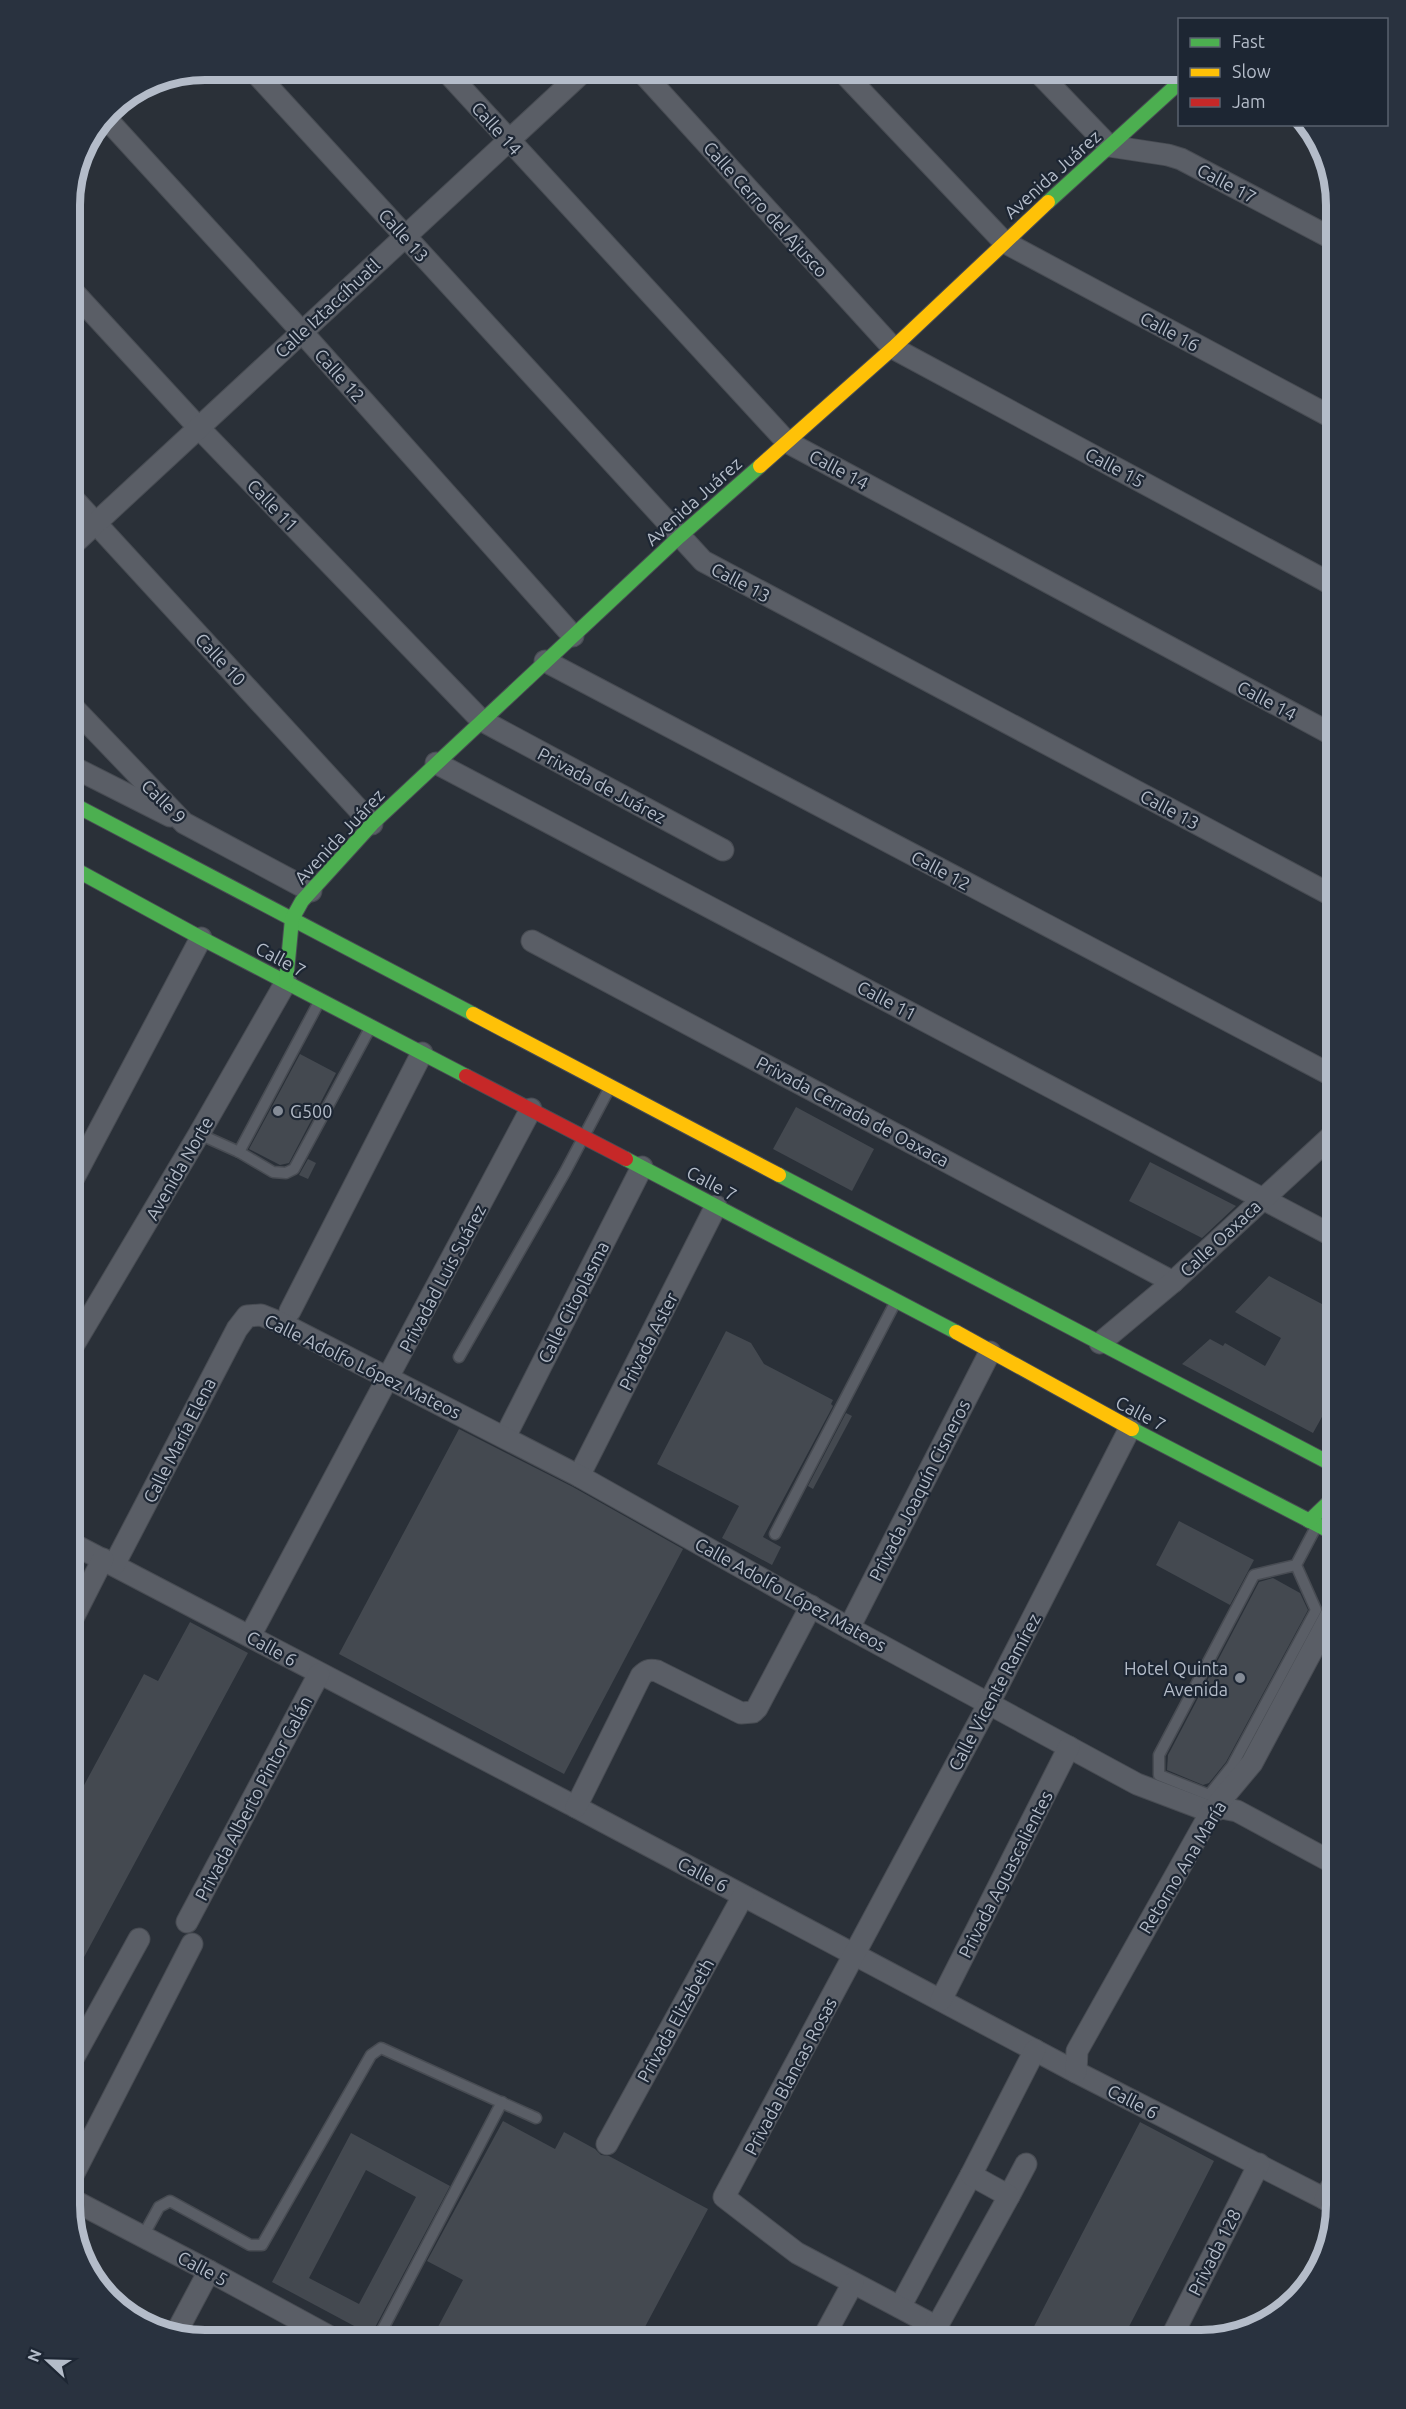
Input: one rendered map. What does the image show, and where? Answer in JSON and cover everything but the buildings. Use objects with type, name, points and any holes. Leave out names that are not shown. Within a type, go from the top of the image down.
[{"type":"main road","name":"Avenida Juárez","points":[[286,982],[292,919],[311,891],[372,824],[679,537],[893,348],[1004,242],[1178,83]]},
{"type":"main road","points":[[80,808],[1326,1461]]},
{"type":"main road","name":"Calle 7","points":[[80,872],[370,1027],[897,1300],[1130,1428],[1326,1530]]},
{"type":"main road","points":[[1313,1523],[1326,1506]]},
{"type":"street","name":"Calle 13","points":[[261,79],[703,561],[1326,892]]},
{"type":"street","name":"Calle 14","points":[[453,79],[787,442],[1326,731]]},
{"type":"street","name":"Calle Iztaccíhuatl","points":[[80,538],[575,79]]},
{"type":"street","name":"Calle Cerro del Ajusco","points":[[649,79],[893,348]]},
{"type":"street","name":"Calle 16","points":[[850,80],[1004,242],[1326,414]]},
{"type":"street","points":[[1045,80],[1109,146]]},
{"type":"street","name":"Calle 12","points":[[110,123],[301,331],[573,636]]},
{"type":"street","name":"Calle 17","points":[[1109,146],[1181,159],[1326,235]]},
{"type":"street","name":"Calle 11","points":[[80,299],[198,427],[481,720]]},
{"type":"street","name":"Calle 15","points":[[893,348],[1326,581]]},
{"type":"street","name":"Calle 10","points":[[80,506],[372,824]]},
{"type":"street","name":"Calle 12","points":[[545,661],[1326,1072]]},
{"type":"street","name":"Calle 9","points":[[80,714],[184,823],[311,891]]},
{"type":"street","name":"Privada de Juárez","points":[[481,720],[723,850]]},
{"type":"street","name":"Calle 11","points":[[436,763],[1326,1232]]},
{"type":"street","points":[[80,770],[184,823]]},
{"type":"street","points":[[80,1167],[201,938]]},
{"type":"street","name":"Privada Cerrada de Oaxaca","points":[[532,941],[1173,1282]]},
{"type":"street","name":"Avenida Norte","points":[[79,1335],[286,982]]},
{"type":"street","points":[[290,1311],[422,1053]]},
{"type":"street","name":"Privadad Luis Suárez","points":[[250,1636],[531,1109]]},
{"type":"street","name":"Calle Oaxaca","points":[[1100,1343],[1173,1282],[1326,1141]]},
{"type":"street","name":"Calle Citoplasma","points":[[505,1437],[642,1167]]},
{"type":"street","name":"Privada Aster","points":[[579,1476],[716,1206]]},
{"type":"street","name":"Calle Adolfo López Mateos","points":[[247,1316],[261,1315],[281,1323],[505,1437],[579,1476],[849,1628],[1137,1784],[1211,1812],[1222,1808],[1238,1811],[1326,1859]]},
{"type":"street","name":"Calle María Elena","points":[[79,1609],[108,1562],[237,1329],[247,1316]]},
{"type":"street","name":"Privada Joaquín Cisneros","points":[[849,1628],[990,1352]]},
{"type":"street","name":"Calle Vicente Ramírez","points":[[855,1954],[989,1703],[1130,1428]]},
{"type":"street","name":"Calle 6","points":[[79,1547],[1076,2072],[1326,2199]]},
{"type":"street","points":[[576,1807],[640,1676],[651,1670],[657,1671],[741,1713],[753,1712],[811,1606]]},
{"type":"street","name":"Retorno Ana María","points":[[1076,2072],[1077,2051],[1211,1812],[1252,1763],[1326,1625]]},
{"type":"street","name":"Privada Alberto Pintor Galán","points":[[187,1923],[319,1674]]},
{"type":"street","name":"Privada Aguascalientes","points":[[941,2000],[1070,1747]]},
{"type":"street","name":"Privada Elizabeth","points":[[607,2144],[743,1896]]},
{"type":"street","points":[[79,2048],[139,1939]]},
{"type":"street","points":[[79,2164],[192,1944]]},
{"type":"street","name":"Privada Blancas Rosas","points":[[853,2283],[797,2253],[724,2197],[855,1954]]},
{"type":"street","points":[[900,2307],[1035,2050]]},
{"type":"street","points":[[935,2330],[1026,2164]]},
{"type":"street","name":"Privada 128","points":[[1175,2330],[1259,2164]]},
{"type":"street","points":[[971,2175],[1009,2196]]},
{"type":"street","name":"Calle 5","points":[[79,2203],[209,2271],[310,2329]]},
{"type":"street","points":[[179,2327],[209,2271]]},
{"type":"street","points":[[828,2330],[853,2283],[900,2307],[928,2330]]},
{"type":"lane","points":[[239,1152],[320,1000]]},
{"type":"lane","points":[[199,1134],[239,1152],[273,1172],[286,1173],[294,1169],[370,1027]]},
{"type":"lane","points":[[459,1358],[565,1172],[610,1086]]},
{"type":"lane","points":[[775,1534],[897,1300]]},
{"type":"lane","points":[[1296,1565],[1254,1575],[1160,1755],[1159,1775],[1209,1795],[1232,1766],[1316,1610],[1296,1565],[1313,1523]]},
{"type":"lane","points":[[143,2236],[159,2207],[170,2201],[250,2245],[256,2247],[262,2245],[375,2050],[387,2049],[536,2118]]},
{"type":"lane","points":[[383,2329],[502,2102]]},
{"type":"traffic: fast","points":[[1048,202],[1178,84]]},
{"type":"traffic: fast","points":[[286,982],[292,919],[302,901],[372,824],[679,537],[760,466]]},
{"type":"traffic: fast","points":[[80,808],[473,1014]]},
{"type":"traffic: fast","points":[[80,872],[201,938],[466,1076]]},
{"type":"traffic: fast","points":[[626,1159],[956,1332]]},
{"type":"traffic: fast","points":[[779,1175],[1326,1461]]},
{"type":"traffic: fast","points":[[1132,1429],[1326,1529]]},
{"type":"traffic: fast","points":[[1309,1521],[1326,1505]]},
{"type":"traffic: slow","points":[[760,466],[893,348],[1048,202]]},
{"type":"traffic: slow","points":[[473,1014],[779,1175]]},
{"type":"traffic: slow","points":[[956,1332],[1132,1429]]},
{"type":"traffic: jam","points":[[466,1076],[626,1159]]},
{"type":"place","name":"G500","points":[[278,1111]]},
{"type":"place","name":"Hotel Quinta Avenida","points":[[1240,1678]]}]
